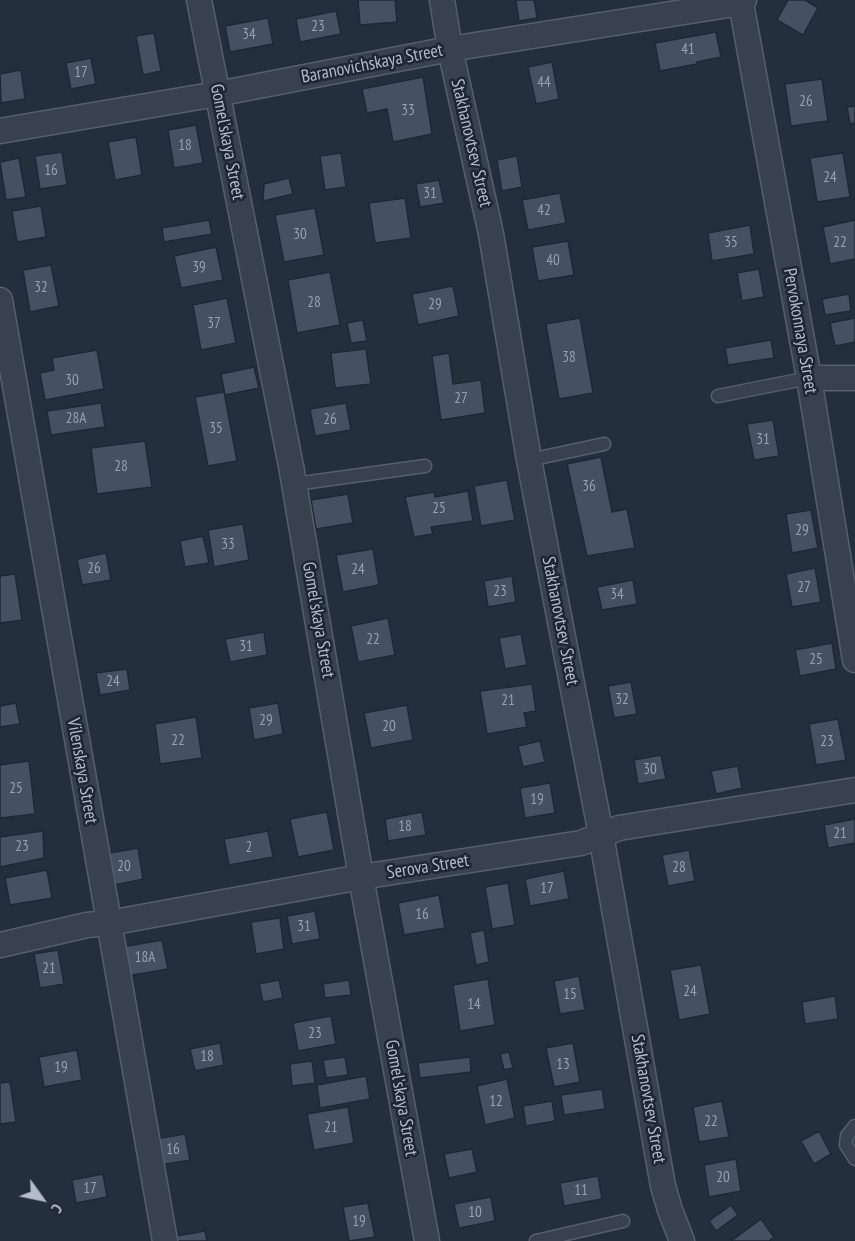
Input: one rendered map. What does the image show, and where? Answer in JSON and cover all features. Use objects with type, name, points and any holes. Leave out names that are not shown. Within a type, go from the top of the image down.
[{"type":"street","name":"Gomel'skaya Street","points":[[199,0],[295,484],[427,1241]]},
{"type":"street","name":"Stakhanovtsev Street","points":[[442,0],[450,49],[491,234],[529,460],[601,835],[663,1185],[682,1241]]},
{"type":"street","name":"Baranovichskaya Street","points":[[0,131],[217,94],[450,49],[743,2]]},
{"type":"street","name":"Pervokonnaya Street","points":[[743,2],[809,378],[855,660]]},
{"type":"street","name":"Vilenskaya Street","points":[[0,300],[165,1241]]},
{"type":"street","points":[[809,378],[855,378]]},
{"type":"street","name":"Serova Street","points":[[0,945],[87,925],[109,923],[362,877],[581,843],[619,828],[855,790]]},
{"type":"lane","points":[[718,396],[809,378]]},
{"type":"lane","points":[[529,460],[604,444]]},
{"type":"lane","points":[[295,484],[425,466]]},
{"type":"lane","points":[[855,1126],[847,1136],[846,1145],[855,1159]]},
{"type":"lane","points":[[536,1241],[623,1221]]},
{"type":"building","points":[[358,0],[395,0],[397,22],[360,25]]},
{"type":"building","points":[[516,0],[534,0],[537,18],[519,21]]},
{"type":"building","points":[[788,0],[805,0],[818,8],[803,35],[777,20]]},
{"type":"building","points":[[336,11],[341,34],[300,42],[296,19]]},
{"type":"building","points":[[268,18],[273,44],[230,52],[225,26]]},
{"type":"building","points":[[716,32],[721,57],[660,71],[655,43]]},
{"type":"building","points":[[154,33],[161,71],[143,75],[136,36]]},
{"type":"building","points":[[91,58],[96,84],[71,89],[66,63]]},
{"type":"building","points":[[552,62],[559,99],[536,104],[528,67]]},
{"type":"building","points":[[21,70],[25,99],[1,103],[0,74]]},
{"type":"building","points":[[423,77],[432,134],[393,142],[387,109],[367,113],[362,89]]},
{"type":"building","points":[[822,79],[828,121],[791,126],[785,84]]},
{"type":"building","points":[[855,106],[855,123],[850,124],[847,107]]},
{"type":"building","points":[[196,125],[203,163],[174,168],[168,130]]},
{"type":"building","points":[[136,137],[142,175],[115,180],[108,142]]},
{"type":"building","points":[[62,152],[67,185],[40,189],[35,156]]},
{"type":"building","points":[[341,153],[346,187],[325,190],[320,156]]},
{"type":"building","points":[[843,153],[850,197],[817,202],[810,158]]},
{"type":"building","points":[[517,156],[522,187],[502,191],[497,160]]},
{"type":"building","points":[[19,158],[26,197],[6,200],[0,162]]},
{"type":"building","points":[[289,178],[293,194],[263,201],[264,184]]},
{"type":"building","points":[[439,180],[444,203],[420,207],[416,184]]},
{"type":"building","points":[[560,193],[566,223],[528,230],[522,200]]},
{"type":"building","points":[[405,198],[411,238],[375,243],[369,203]]},
{"type":"building","points":[[41,206],[46,237],[17,242],[12,211]]},
{"type":"building","points":[[315,208],[324,255],[284,262],[275,215]]},
{"type":"building","points":[[209,220],[212,234],[164,242],[162,228]]},
{"type":"building","points":[[855,220],[855,259],[830,264],[823,227]]},
{"type":"building","points":[[750,225],[754,254],[712,261],[708,233]]},
{"type":"building","points":[[568,241],[574,275],[538,281],[532,247]]},
{"type":"building","points":[[216,247],[223,280],[181,288],[174,256]]},
{"type":"building","points":[[51,265],[59,306],[30,312],[23,270]]},
{"type":"building","points":[[759,269],[764,297],[742,301],[737,273]]},
{"type":"building","points":[[330,272],[340,325],[297,333],[288,280]]},
{"type":"building","points":[[453,286],[459,316],[418,325],[412,294]]},
{"type":"building","points":[[849,294],[851,311],[825,315],[822,299]]},
{"type":"building","points":[[227,298],[236,343],[201,350],[193,305]]},
{"type":"building","points":[[580,318],[593,393],[559,399],[546,324]]},
{"type":"building","points":[[855,318],[855,342],[835,346],[830,323]]},
{"type":"building","points":[[363,320],[367,341],[351,343],[347,323]]},
{"type":"building","points":[[771,340],[774,358],[728,365],[725,348]]},
{"type":"building","points":[[366,349],[371,384],[335,388],[331,353]]},
{"type":"building","points":[[97,350],[104,389],[45,400],[40,373],[54,370],[52,358]]},
{"type":"building","points":[[449,353],[453,384],[481,380],[485,413],[441,420],[432,356]]},
{"type":"building","points":[[254,367],[259,388],[225,395],[221,374]]},
{"type":"building","points":[[224,392],[237,461],[208,466],[195,397]]},
{"type":"building","points":[[101,403],[105,427],[51,435],[47,411]]},
{"type":"building","points":[[346,403],[351,430],[315,436],[310,409]]},
{"type":"building","points":[[773,420],[779,456],[754,460],[747,424]]},
{"type":"building","points":[[145,441],[152,487],[97,494],[91,448]]},
{"type":"building","points":[[601,457],[612,512],[627,509],[635,548],[587,556],[567,464]]},
{"type":"building","points":[[507,480],[515,520],[481,526],[474,486]]},
{"type":"building","points":[[468,491],[473,521],[431,527],[433,534],[414,537],[405,497],[434,492],[435,497]]},
{"type":"building","points":[[348,494],[353,523],[316,529],[311,500]]},
{"type":"building","points":[[811,510],[818,548],[792,553],[786,514]]},
{"type":"building","points":[[243,524],[249,560],[214,567],[208,530]]},
{"type":"building","points":[[203,536],[209,563],[185,567],[180,541]]},
{"type":"building","points":[[373,549],[379,585],[343,592],[336,555]]},
{"type":"building","points":[[106,553],[111,580],[82,585],[77,559]]},
{"type":"building","points":[[815,568],[821,602],[792,607],[786,574]]},
{"type":"building","points":[[15,574],[22,620],[0,623],[0,576]]},
{"type":"building","points":[[512,576],[516,602],[488,607],[484,581]]},
{"type":"building","points":[[633,580],[637,604],[602,610],[597,587]]},
{"type":"building","points":[[388,618],[395,655],[358,662],[351,626]]},
{"type":"building","points":[[264,632],[267,655],[230,662],[225,639]]},
{"type":"building","points":[[521,634],[527,665],[505,669],[499,638]]},
{"type":"building","points":[[832,643],[836,669],[800,676],[795,650]]},
{"type":"building","points":[[127,669],[130,690],[100,695],[96,673]]},
{"type":"building","points":[[631,682],[637,714],[614,718],[608,686]]},
{"type":"building","points":[[532,684],[536,711],[524,713],[527,727],[487,734],[480,691]]},
{"type":"building","points":[[16,703],[20,724],[0,727],[0,706]]},
{"type":"building","points":[[278,703],[283,734],[254,740],[249,708]]},
{"type":"building","points":[[407,705],[413,740],[371,748],[364,713]]},
{"type":"building","points":[[196,717],[202,758],[160,764],[155,724]]},
{"type":"building","points":[[838,719],[846,760],[816,765],[809,724]]},
{"type":"building","points":[[540,741],[545,762],[523,767],[518,746]]},
{"type":"building","points":[[661,755],[666,779],[638,784],[634,760]]},
{"type":"building","points":[[29,761],[35,814],[0,818],[0,765]]},
{"type":"building","points":[[738,766],[742,788],[716,794],[711,771]]},
{"type":"building","points":[[550,783],[555,813],[525,818],[520,788]]},
{"type":"building","points":[[327,812],[334,850],[298,857],[290,819]]},
{"type":"building","points":[[422,812],[426,835],[388,841],[385,819]]},
{"type":"building","points":[[855,819],[855,843],[828,848],[824,825]]},
{"type":"building","points":[[43,831],[44,858],[0,867],[0,837]]},
{"type":"building","points":[[268,831],[273,857],[229,865],[224,839]]},
{"type":"building","points":[[138,848],[143,879],[110,886],[104,854]]},
{"type":"building","points":[[689,850],[695,881],[668,886],[662,855]]},
{"type":"building","points":[[47,870],[52,898],[10,905],[5,878]]},
{"type":"building","points":[[564,871],[569,899],[530,906],[525,879]]},
{"type":"building","points":[[508,883],[515,925],[492,929],[485,887]]},
{"type":"building","points":[[439,895],[445,928],[404,935],[398,903]]},
{"type":"building","points":[[315,911],[320,939],[292,944],[287,916]]},
{"type":"building","points":[[280,918],[284,949],[256,954],[251,922]]},
{"type":"building","points":[[484,930],[489,962],[476,965],[470,933]]},
{"type":"building","points":[[162,940],[168,969],[127,976],[122,947]]},
{"type":"building","points":[[58,950],[64,984],[40,988],[34,954]]},
{"type":"building","points":[[701,965],[710,1014],[679,1020],[670,970]]},
{"type":"building","points":[[579,976],[585,1010],[560,1014],[554,981]]},
{"type":"building","points":[[488,979],[495,1025],[460,1031],[453,985]]},
{"type":"building","points":[[279,980],[283,998],[263,1002],[259,984]]},
{"type":"building","points":[[349,980],[351,995],[325,998],[323,984]]},
{"type":"building","points":[[835,996],[838,1019],[805,1024],[802,1002]]},
{"type":"building","points":[[331,1016],[336,1044],[298,1051],[293,1023]]},
{"type":"building","points":[[220,1043],[224,1065],[195,1071],[190,1049]]},
{"type":"building","points":[[573,1043],[580,1082],[554,1087],[546,1048]]},
{"type":"building","points":[[77,1050],[82,1080],[44,1087],[39,1057]]},
{"type":"building","points":[[509,1052],[513,1068],[504,1070],[500,1054]]},
{"type":"building","points":[[345,1057],[348,1075],[326,1078],[323,1060]]},
{"type":"building","points":[[470,1057],[471,1072],[420,1078],[418,1063]]},
{"type":"building","points":[[312,1061],[315,1083],[292,1086],[290,1064]]},
{"type":"building","points":[[366,1076],[370,1099],[320,1108],[317,1085]]},
{"type":"building","points":[[507,1079],[515,1118],[485,1125],[477,1086]]},
{"type":"building","points":[[10,1082],[16,1122],[0,1124],[0,1083]]},
{"type":"building","points":[[602,1089],[605,1109],[564,1115],[561,1095]]},
{"type":"building","points":[[552,1101],[555,1121],[526,1126],[523,1106]]},
{"type":"building","points":[[722,1101],[729,1137],[699,1142],[693,1107]]},
{"type":"building","points":[[348,1107],[354,1143],[314,1150],[307,1114]]},
{"type":"building","points":[[819,1131],[831,1154],[814,1164],[801,1141]]},
{"type":"building","points":[[185,1134],[190,1160],[160,1165],[155,1139]]},
{"type":"building","points":[[472,1149],[477,1172],[449,1178],[444,1154]]},
{"type":"building","points":[[736,1159],[741,1191],[709,1197],[704,1165]]},
{"type":"building","points":[[103,1174],[107,1197],[76,1203],[72,1180]]},
{"type":"building","points":[[598,1176],[602,1199],[564,1206],[560,1183]]},
{"type":"building","points":[[491,1197],[495,1221],[459,1228],[454,1204]]},
{"type":"building","points":[[368,1203],[375,1237],[349,1241],[343,1207]]},
{"type":"building","points":[[731,1205],[738,1215],[716,1231],[709,1221]]},
{"type":"building","points":[[761,1219],[774,1237],[769,1241],[731,1241]]},
{"type":"building","points":[[205,1231],[207,1241],[177,1241],[177,1236]]}]
